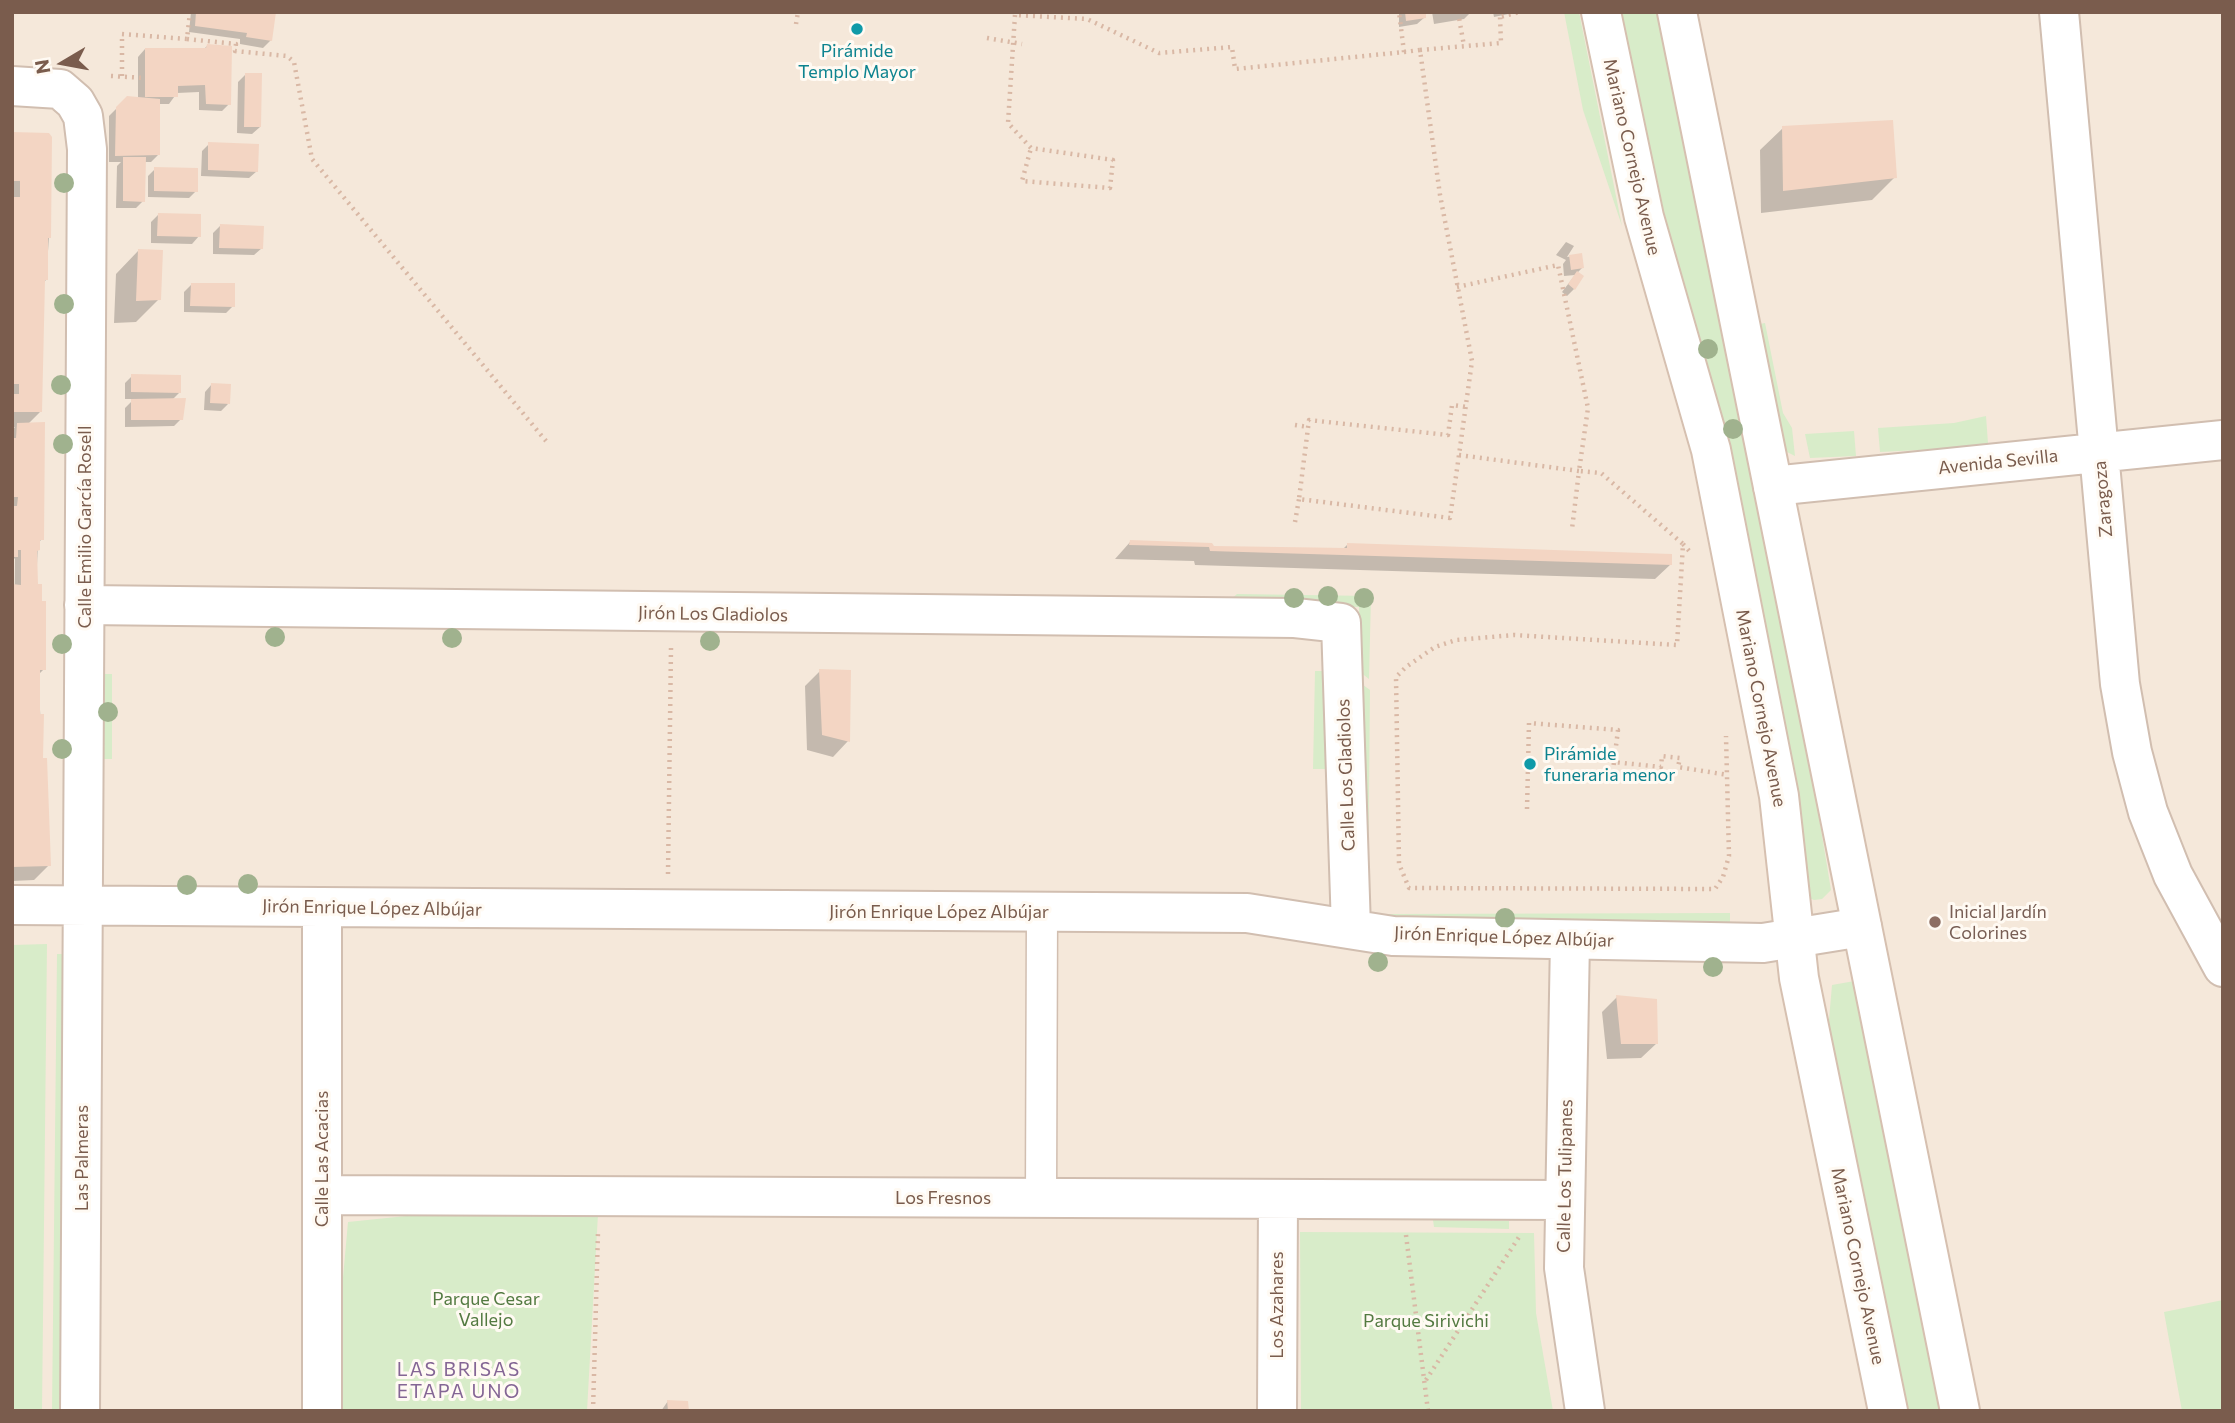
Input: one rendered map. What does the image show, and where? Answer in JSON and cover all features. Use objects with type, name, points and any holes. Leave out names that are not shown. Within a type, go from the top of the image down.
[{"type":"street","name":"Mariano Cornejo Avenue","points":[[1601,12],[1641,204],[1711,450],[1779,796],[1799,978],[1888,1411]]},
{"type":"street","points":[[1677,12],[1960,1411]]},
{"type":"street","name":"Zaragoza","points":[[2059,12],[2120,684],[2132,752],[2148,812],[2168,862],[2223,968]]},
{"type":"street","name":"Calle Emilio García Rosell","points":[[12,86],[60,89],[75,102],[83,116],[87,149],[85,905]]},
{"type":"street","name":"Avenida Sevilla","points":[[1773,486],[2223,440]]},
{"type":"street","name":"Jirón Los Gladiolos","points":[[85,605],[1295,618],[1341,623]]},
{"type":"street","name":"Calle Los Gladiolos","points":[[1341,623],[1351,928]]},
{"type":"street","name":"Jirón Enrique López Albújar","points":[[12,905],[1247,912],[1393,936],[1763,943],[1862,927]]},
{"type":"street","name":"Las Palmeras","points":[[80,1411],[85,905]]},
{"type":"street","name":"Calle Las Acacias","points":[[322,1411],[323,908]]},
{"type":"street","points":[[1041,1198],[1042,912]]},
{"type":"street","name":"Calle Los Tulipanes","points":[[1570,940],[1553,1200],[1585,1411]]},
{"type":"street","name":"Los Fresnos","points":[[322,1195],[1553,1200]]},
{"type":"street","name":"Los Azahares","points":[[1277,1411],[1278,1199]]},
{"type":"path","points":[[187,39],[190,12]]},
{"type":"path","points":[[796,24],[798,12]]},
{"type":"path","points":[[1399,12],[1404,52]]},
{"type":"path","points":[[1458,12],[1464,46]]},
{"type":"path","points":[[1031,148],[1022,181],[1110,188],[1113,159],[1031,148],[1007,120],[1015,14],[1087,19],[1159,53],[1232,47],[1235,69],[1501,43],[1499,14],[1520,12]]},
{"type":"path","points":[[122,76],[122,34],[236,44],[235,51],[287,56],[294,62],[312,159],[546,441]]},
{"type":"path","points":[[987,38],[1022,44]]},
{"type":"path","points":[[1299,499],[1450,518],[1472,361],[1440,195],[1420,50]]},
{"type":"path","points":[[111,76],[145,78]]},
{"type":"path","points":[[1458,286],[1558,265],[1588,408],[1572,529]]},
{"type":"path","points":[[1295,522],[1309,420],[1448,435],[1452,405],[1466,407]]},
{"type":"path","points":[[1295,425],[1308,427]]},
{"type":"path","points":[[1459,455],[1601,473],[1697,558]]},
{"type":"path","points":[[1683,544],[1678,645],[1514,635],[1456,640],[1416,658],[1396,677],[1399,864],[1409,888],[1715,889],[1723,877],[1729,856],[1726,728]]},
{"type":"path","points":[[659,613],[659,647],[671,648],[667,910]]},
{"type":"path","points":[[1527,809],[1529,723],[1618,730],[1612,779]]},
{"type":"path","points":[[1614,762],[1661,767],[1662,756],[1678,757],[1678,767],[1728,775]]},
{"type":"path","points":[[593,1411],[599,1196]]},
{"type":"path","points":[[1402,1200],[1428,1411]]},
{"type":"path","points":[[1426,1380],[1553,1200]]},
{"type":"shaded area","points":[[12,12],[2223,12],[2223,1411],[12,1411]]},
{"type":"green space","points":[[1564,12],[1579,12],[1622,226],[1583,110]]},
{"type":"green space","points":[[1615,12],[1659,12],[1810,763],[1831,890],[1822,899],[1807,897],[1672,259]]},
{"type":"green space","points":[[1765,323],[1783,413],[1792,428],[1795,456],[1783,450],[1755,325]]},
{"type":"green space","points":[[1986,416],[1988,443],[1961,448],[1880,452],[1878,428],[1954,423]]},
{"type":"green space","points":[[1854,431],[1856,456],[1810,458],[1805,434]]},
{"type":"green space","points":[[1237,594],[1371,596],[1369,679],[1360,672],[1359,607],[1225,605]]},
{"type":"green space","points":[[1315,671],[1326,671],[1325,769],[1313,769]]},
{"type":"green space","points":[[102,674],[112,674],[112,759],[102,759]]},
{"type":"green space","points":[[1359,682],[1370,690],[1368,894]]},
{"type":"green space","points":[[1730,913],[1730,924],[1389,923],[1389,914]]},
{"type":"green space","points":[[47,944],[42,1411],[12,1411],[12,945]]},
{"type":"green space","points":[[57,954],[68,954],[64,1411],[52,1411]]},
{"type":"green space","points":[[1860,980],[1941,1411],[1896,1411],[1828,1031],[1832,985]]},
{"type":"green space","name":"Parque Cesar Vallejo","points":[[599,1196],[587,1411],[331,1411],[348,1222]]},
{"type":"green space","points":[[1433,1220],[1509,1221],[1509,1229],[1434,1227]]},
{"type":"green space","name":"Parque Sirivichi","points":[[1300,1232],[1534,1233],[1536,1313],[1553,1411],[1301,1411]]},
{"type":"green space","points":[[2223,1300],[2223,1411],[2182,1411],[2164,1312]]},
{"type":"building","points":[[196,12],[276,12],[272,41],[246,37],[247,33],[195,26]]},
{"type":"building","points":[[1405,12],[1426,12],[1426,18],[1406,21]]},
{"type":"building","points":[[207,44],[232,46],[231,105],[206,104],[205,85],[178,86],[178,97],[145,97],[145,48],[206,48]]},
{"type":"building","points":[[245,73],[262,73],[261,127],[244,127]]},
{"type":"building","points":[[127,96],[160,99],[160,155],[115,156],[116,107]]},
{"type":"building","points":[[1893,120],[1897,178],[1783,191],[1782,126]]},
{"type":"building","points":[[12,132],[49,133],[52,137],[51,238],[48,238],[48,280],[45,280],[42,412],[12,412],[12,394],[19,394],[19,384],[12,384],[12,197],[20,197],[20,181],[12,181]]},
{"type":"building","points":[[208,142],[259,144],[258,172],[208,170]]},
{"type":"building","points":[[123,157],[146,157],[145,202],[123,201]]},
{"type":"building","points":[[154,167],[198,168],[198,192],[154,191]]},
{"type":"building","points":[[158,213],[201,214],[201,237],[157,236]]},
{"type":"building","points":[[220,224],[264,226],[263,249],[219,248]]},
{"type":"building","points":[[138,249],[163,250],[161,300],[136,301]]},
{"type":"building","points":[[1582,253],[1584,268],[1571,270],[1569,255]]},
{"type":"building","points":[[1577,271],[1584,276],[1575,290],[1568,284]]},
{"type":"building","points":[[191,283],[235,283],[235,307],[190,306]]},
{"type":"building","points":[[131,374],[181,375],[181,393],[131,392]]},
{"type":"building","points":[[211,383],[231,384],[230,404],[210,403]]},
{"type":"building","points":[[186,398],[183,420],[131,420],[131,399]]},
{"type":"building","points":[[45,422],[44,540],[40,540],[40,550],[37,551],[38,584],[42,584],[42,601],[46,601],[46,670],[40,670],[40,714],[44,714],[43,758],[47,758],[51,866],[12,867],[12,584],[21,585],[21,550],[18,550],[18,557],[12,557],[12,506],[17,506],[18,497],[12,497],[12,438],[16,438],[17,423]]},
{"type":"building","points":[[1130,540],[1212,543],[1214,546],[1347,548],[1347,543],[1672,554],[1672,565],[1210,551],[1209,547],[1129,545]]},
{"type":"building","points":[[819,669],[851,670],[850,742],[822,735]]},
{"type":"building","points":[[1616,995],[1657,999],[1658,1044],[1621,1044]]},
{"type":"building","points":[[667,1400],[688,1401],[689,1411],[668,1411]]},
{"type":"place","name":"Pirámide Templo Mayor","points":[[857,29]]},
{"type":"place","name":"Pirámide funeraria menor","points":[[1530,764]]},
{"type":"place","name":"Inicial Jardín Colorines","points":[[1935,922]]},
{"type":"district","name":"LAS BRISAS ETAPA UNO","points":[[459,1381]]}]
